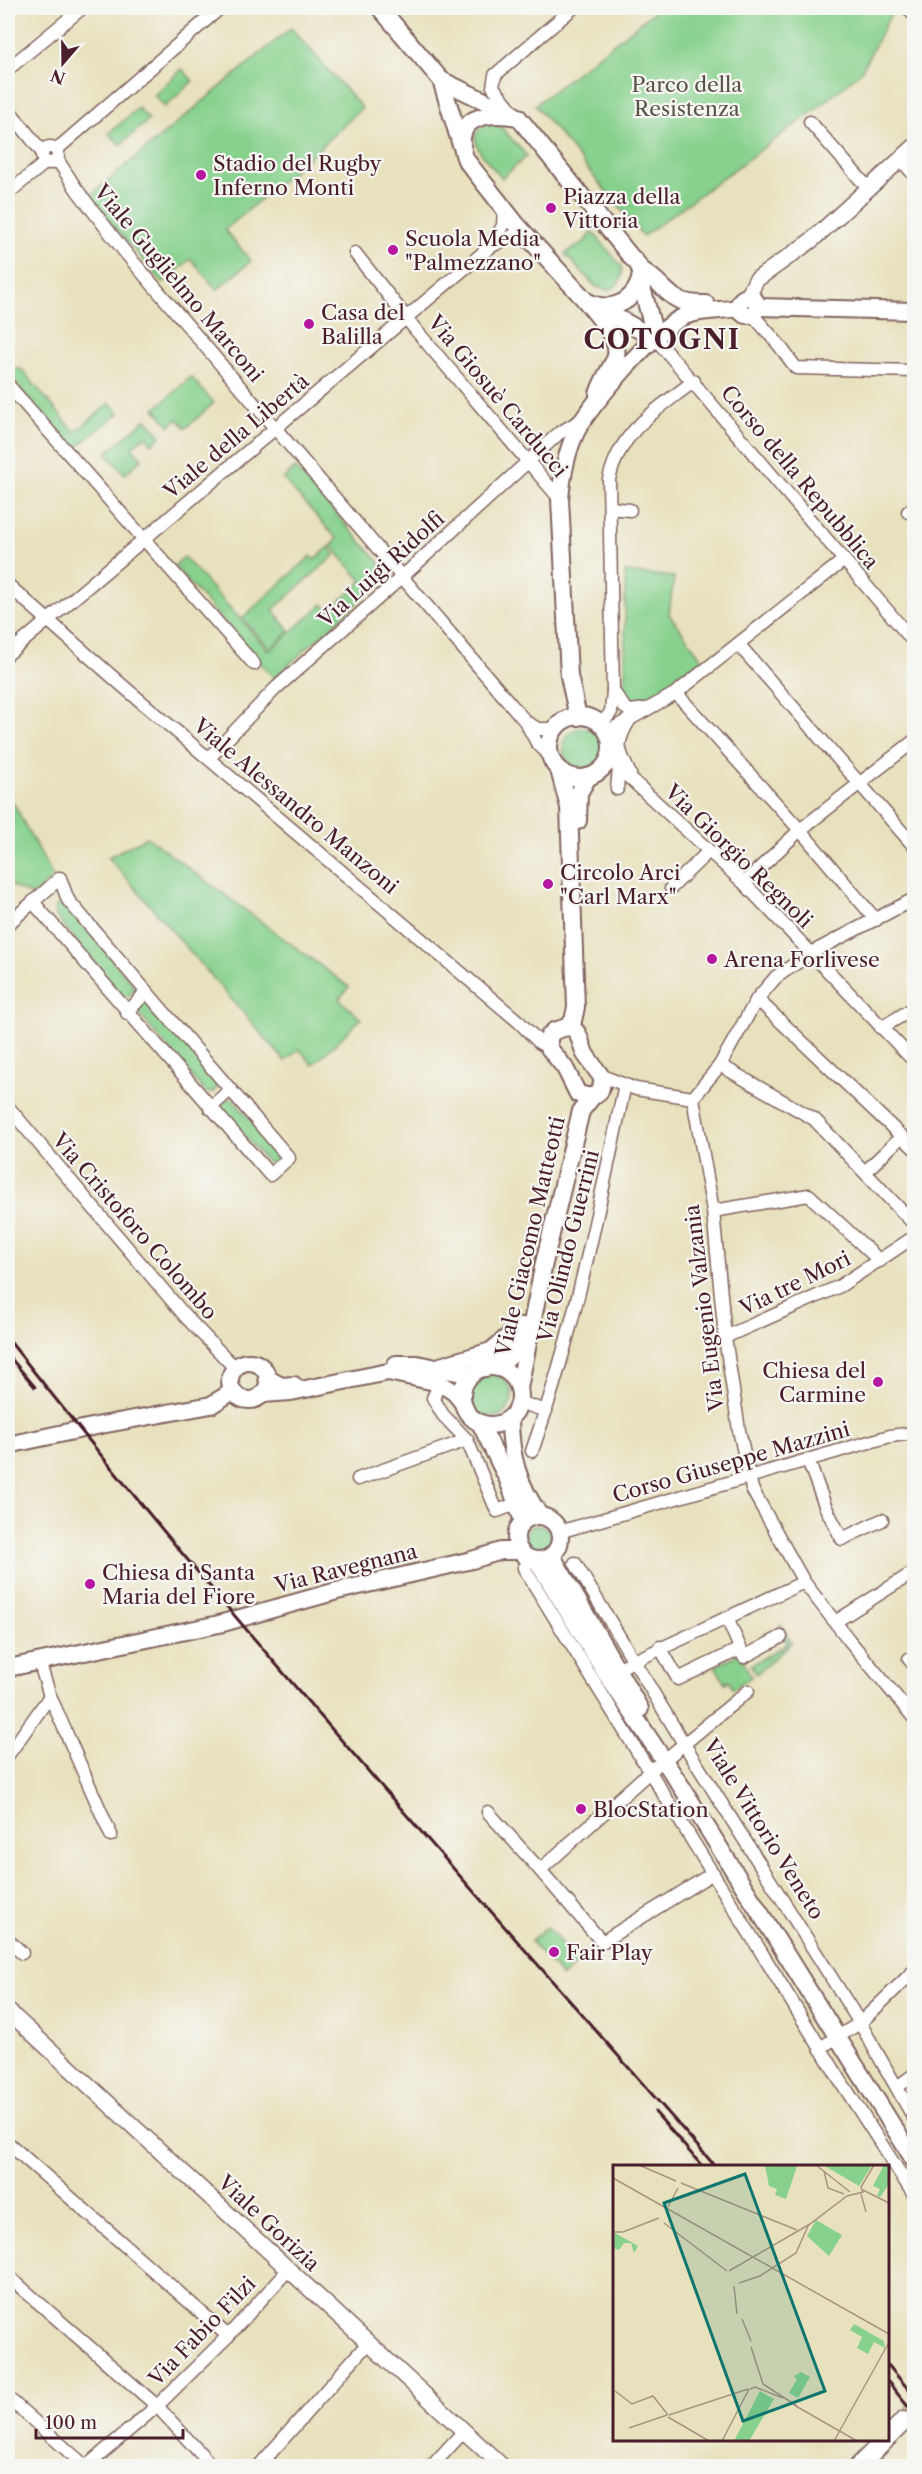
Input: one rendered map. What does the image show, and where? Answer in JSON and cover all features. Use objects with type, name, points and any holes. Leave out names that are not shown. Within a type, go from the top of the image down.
[{"type":"main road","points":[[387,10],[441,80],[466,160],[535,245],[591,304],[614,340],[617,348],[616,357],[601,382],[596,403]]},
{"type":"main road","points":[[441,80],[518,117],[640,274],[656,339]]},
{"type":"main road","points":[[462,149],[464,130],[477,118],[498,113],[518,117]]},
{"type":"main road","points":[[591,304],[613,306],[622,303],[630,297],[640,274]]},
{"type":"main road","points":[[640,274],[649,274],[668,293],[688,304],[915,311]]},
{"type":"main road","points":[[591,304],[656,339]]},
{"type":"main road","points":[[593,1090],[585,1054],[572,1030],[576,1007],[569,807],[550,742],[565,711],[569,676],[560,499],[567,459],[585,417],[643,350],[670,324],[692,313],[748,305]]},
{"type":"main road","points":[[569,676],[578,717]]},
{"type":"main road","points":[[555,763],[572,777],[588,777],[614,764],[611,745],[604,728],[593,720],[578,717],[558,726]]},
{"type":"main road","points":[[572,1030],[584,1006],[577,807],[579,793],[588,777]]},
{"type":"main road","points":[[572,1030],[554,1031],[549,1042],[565,1068],[593,1090]]},
{"type":"main road","name":"Viale Giacomo Matteotti","points":[[478,1371],[503,1364],[512,1356],[521,1330],[565,1157],[593,1090]]},
{"type":"main road","name":"Viale Giacomo Matteotti","points":[[510,1418],[519,1395],[544,1263],[581,1111],[593,1090]]},
{"type":"main road","points":[[436,1376],[491,1351],[510,1335],[521,1330]]},
{"type":"main road","points":[[265,1386],[262,1368],[251,1362],[235,1368],[230,1379],[233,1390],[240,1397],[250,1400],[265,1386],[291,1386],[390,1364],[417,1364],[436,1376],[454,1392],[469,1415],[480,1423],[508,1480],[523,1521]]},
{"type":"main road","points":[[436,1376],[492,1367],[506,1371],[516,1382],[519,1395]]},
{"type":"main road","points":[[463,1403],[463,1390],[478,1371]]},
{"type":"main road","points":[[8,1445],[211,1405],[233,1390]]},
{"type":"main road","points":[[480,1423],[499,1424],[510,1418],[510,1445],[519,1478],[540,1516]]},
{"type":"main road","points":[[533,1559],[559,1545],[560,1532],[552,1521],[540,1516],[523,1521],[515,1539],[533,1559],[660,1763],[683,1789],[915,2160]]},
{"type":"main road","name":"Via Ravegnana","points":[[8,1668],[219,1624],[338,1591],[472,1560],[501,1551],[533,1559]]},
{"type":"main road","points":[[533,1559],[567,1623],[607,1675]]},
{"type":"main road","points":[[889,2435],[903,2421]]},
{"type":"main road","points":[[859,2466],[883,2441]]},
{"type":"street","points":[[8,69],[82,8]]},
{"type":"street","points":[[8,193],[220,8]]},
{"type":"street","points":[[518,117],[493,87],[495,75],[573,8]]},
{"type":"street","points":[[908,8],[915,15]]},
{"type":"street","name":"Viale Guglielmo Marconi","points":[[8,109],[49,156],[124,251],[525,721],[537,743],[555,763]]},
{"type":"street","points":[[810,122],[867,188]]},
{"type":"street","points":[[915,147],[800,249],[756,280],[748,305],[796,368],[915,371]]},
{"type":"street","points":[[901,159],[915,175]]},
{"type":"street","name":"Viale della Libertà","points":[[490,247],[503,226],[504,208]]},
{"type":"street","name":"Viale della Libertà","points":[[8,654],[490,247],[512,236],[535,245]]},
{"type":"street","name":"Via Giosuè Carducci","points":[[355,253],[423,339],[560,499]]},
{"type":"street","name":"Corso della Repubblica","points":[[656,339],[915,642]]},
{"type":"street","points":[[604,728],[610,712],[613,691],[609,479],[624,441],[633,430],[694,381]]},
{"type":"street","points":[[8,385],[254,664]]},
{"type":"street","name":"Via Luigi Ridolfi","points":[[209,758],[275,689],[402,578],[558,434],[585,417]]},
{"type":"street","points":[[609,508],[630,510]]},
{"type":"street","points":[[604,728],[631,717],[676,693],[844,560]]},
{"type":"street","name":"Viale Alessandro Manzoni","points":[[8,585],[124,687],[519,1022],[549,1042]]},
{"type":"street","points":[[739,645],[915,846]]},
{"type":"street","points":[[613,691],[624,707],[630,711],[646,709]]},
{"type":"street","points":[[676,693],[800,830],[876,920]]},
{"type":"street","points":[[631,717],[618,744],[620,757],[633,781]]},
{"type":"street","points":[[525,721],[538,729],[558,726]]},
{"type":"street","points":[[744,883],[800,830],[915,741]]},
{"type":"street","points":[[614,764],[617,789]]},
{"type":"street","name":"Via Giorgio Regnoli","points":[[614,764],[744,883],[915,1061]]},
{"type":"street","points":[[671,888],[709,851]]},
{"type":"street","points":[[8,924],[60,878],[68,900],[289,1158],[270,1175],[33,902]]},
{"type":"street","points":[[593,1090],[630,1089],[693,1098],[720,1065],[757,999],[776,977],[812,953],[915,898]]},
{"type":"street","points":[[128,1012],[146,992]]},
{"type":"street","points":[[757,999],[915,1148]]},
{"type":"street","points":[[881,1028],[915,1008]]},
{"type":"street","points":[[720,1065],[814,1119],[915,1224]]},
{"type":"street","name":"Via Olindo Guerrini","points":[[532,1451],[546,1411],[585,1275],[630,1089]]},
{"type":"street","points":[[210,1108],[230,1090]]},
{"type":"street","name":"Via Eugenio Valzania","points":[[693,1098],[713,1211],[725,1337],[739,1430],[752,1489],[804,1582],[914,1715]]},
{"type":"street","name":"Via Cristoforo Colombo","points":[[8,1107],[186,1317],[235,1368]]},
{"type":"street","points":[[865,1172],[902,1136]]},
{"type":"street","points":[[713,1211],[809,1195],[880,1261]]},
{"type":"street","name":"Via tre Mori","points":[[725,1337],[840,1286],[915,1237]]},
{"type":"street","points":[[436,1376],[432,1398],[443,1415],[468,1440],[496,1511],[516,1504]]},
{"type":"street","points":[[519,1395],[546,1411]]},
{"type":"street","name":"Corso Giuseppe Mazzini","points":[[560,1532],[890,1436],[915,1433]]},
{"type":"street","points":[[358,1479],[468,1440]]},
{"type":"street","points":[[808,1460],[826,1508],[842,1539],[882,1521]]},
{"type":"street","name":"Viale Vittorio Veneto","points":[[575,1563],[684,1744],[860,2023],[915,2118]]},
{"type":"street","points":[[835,1622],[915,1572]]},
{"type":"street","points":[[804,1582],[660,1647],[607,1675],[660,1763],[713,1873],[820,2048],[915,2195]]},
{"type":"street","points":[[727,1618],[744,1657],[781,1637]]},
{"type":"street","points":[[660,1647],[678,1679],[740,1649]]},
{"type":"street","points":[[39,1661],[50,1696],[111,1835]]},
{"type":"street","points":[[540,1870],[660,1763],[748,1691]]},
{"type":"street","points":[[8,1755],[50,1696]]},
{"type":"street","points":[[488,1812],[602,1942],[713,1873]]},
{"type":"street","points":[[8,1941],[22,1953]]},
{"type":"street","points":[[820,2048],[860,2023],[915,1971]]},
{"type":"street","name":"Viale Gorizia","points":[[8,2011],[502,2466]]},
{"type":"street","points":[[897,2087],[915,2075]]},
{"type":"street","points":[[8,2143],[228,2336]]},
{"type":"street","name":"Via Fabio Filzi","points":[[8,2398],[86,2466],[157,2406],[228,2336],[289,2269]]},
{"type":"street","points":[[8,2276],[157,2406],[212,2466]]},
{"type":"street","points":[[259,2466],[368,2343]]},
{"type":"street","points":[[432,2466],[463,2432]]},
{"type":"green space","name":"Parco della Resistenza","points":[[659,8],[894,8],[861,72],[810,114],[643,236],[535,105]]},
{"type":"green space","name":"Stadio del Rugby Inferno Monti","points":[[291,28],[362,108],[225,230],[251,261],[217,290],[191,259],[163,283],[88,197]]},
{"type":"green space","points":[[182,69],[193,81],[165,107],[154,95]]},
{"type":"green space","points":[[138,108],[149,120],[120,145],[109,133]]},
{"type":"green space","points":[[488,124],[500,126],[527,156],[502,178],[484,157],[476,142],[479,129]]},
{"type":"green space","points":[[592,231],[622,267],[620,282],[609,290],[596,287],[565,254],[585,241]]},
{"type":"green space","points":[[8,367],[21,369],[75,432],[110,403],[119,413],[74,450],[14,381],[8,378]]},
{"type":"green space","points":[[191,377],[214,403],[186,428],[178,419],[170,426],[155,409]]},
{"type":"green space","points":[[146,419],[161,436],[152,444],[145,436],[132,447],[142,459],[125,474],[106,453]]},
{"type":"green space","points":[[295,468],[390,574],[274,678],[174,566],[184,557],[269,651],[323,604],[329,611],[362,581],[331,546],[337,539],[283,479]]},
{"type":"green space","points":[[329,547],[335,555],[273,610],[290,631],[270,649],[242,618],[311,556],[314,560]]},
{"type":"green space","points":[[625,572],[674,577],[669,614],[703,660],[644,703],[635,703],[625,695]]},
{"type":"green space","points":[[583,728],[591,729],[597,734],[602,740],[602,756],[597,762],[591,767],[583,768],[575,767],[569,762],[564,756],[563,748],[564,740],[569,734],[575,729]]},
{"type":"green space","points":[[8,793],[53,877],[33,896],[8,884]]},
{"type":"green space","points":[[147,837],[349,987],[339,999],[361,1019],[313,1065],[299,1049],[285,1061],[108,857]]},
{"type":"green space","points":[[61,903],[67,905],[132,983],[135,990],[127,997],[121,995],[54,914],[55,907]]},
{"type":"green space","points":[[142,1001],[149,1002],[216,1079],[217,1088],[212,1093],[205,1092],[137,1012]]},
{"type":"green space","points":[[227,1099],[233,1099],[280,1155],[273,1165],[266,1161],[221,1109]]},
{"type":"green space","points":[[491,1375],[506,1381],[512,1396],[506,1411],[491,1417],[476,1411],[470,1396],[476,1381]]},
{"type":"green space","points":[[538,1525],[547,1529],[551,1538],[547,1547],[538,1551],[529,1547],[525,1538],[529,1529]]},
{"type":"green space","points":[[781,1625],[791,1643],[756,1674],[751,1665],[787,1644],[779,1627]]},
{"type":"green space","points":[[740,1653],[751,1677],[733,1689],[729,1681],[725,1683],[715,1666]]},
{"type":"green space","name":"Fair Play","points":[[547,1927],[578,1963],[562,1977],[530,1941]]},
{"type":"tunnel","points":[[904,2421],[914,2408]]},
{"type":"railway","points":[[8,1339],[179,1550],[267,1654],[714,2165]]},
{"type":"railway","points":[[8,1355],[35,1387]]},
{"type":"railway","points":[[655,2112],[701,2165]]},
{"type":"railway","points":[[889,2366],[914,2396]]},
{"type":"railway","points":[[889,2383],[914,2414]]},
{"type":"place","name":"Stadio del Rugby Inferno Monti","points":[[201,175]]},
{"type":"place","name":"Piazza della Vittoria","points":[[551,208]]},
{"type":"place","name":"Scuola Media \"Palmezzano\"","points":[[393,250]]},
{"type":"place","name":"Casa del Balilla","points":[[309,324]]},
{"type":"place","name":"Circolo Arci \"Carl Marx\"","points":[[548,884]]},
{"type":"place","name":"Arena Forlivese","points":[[712,959]]},
{"type":"place","name":"Chiesa del Carmine","points":[[878,1382]]},
{"type":"place","name":"Chiesa di Santa Maria del Fiore","points":[[90,1584]]},
{"type":"place","name":"BlocStation","points":[[581,1809]]},
{"type":"place","name":"Fair Play","points":[[554,1952]]},
{"type":"district","name":"COTOGNI","points":[[662,339]]}]
